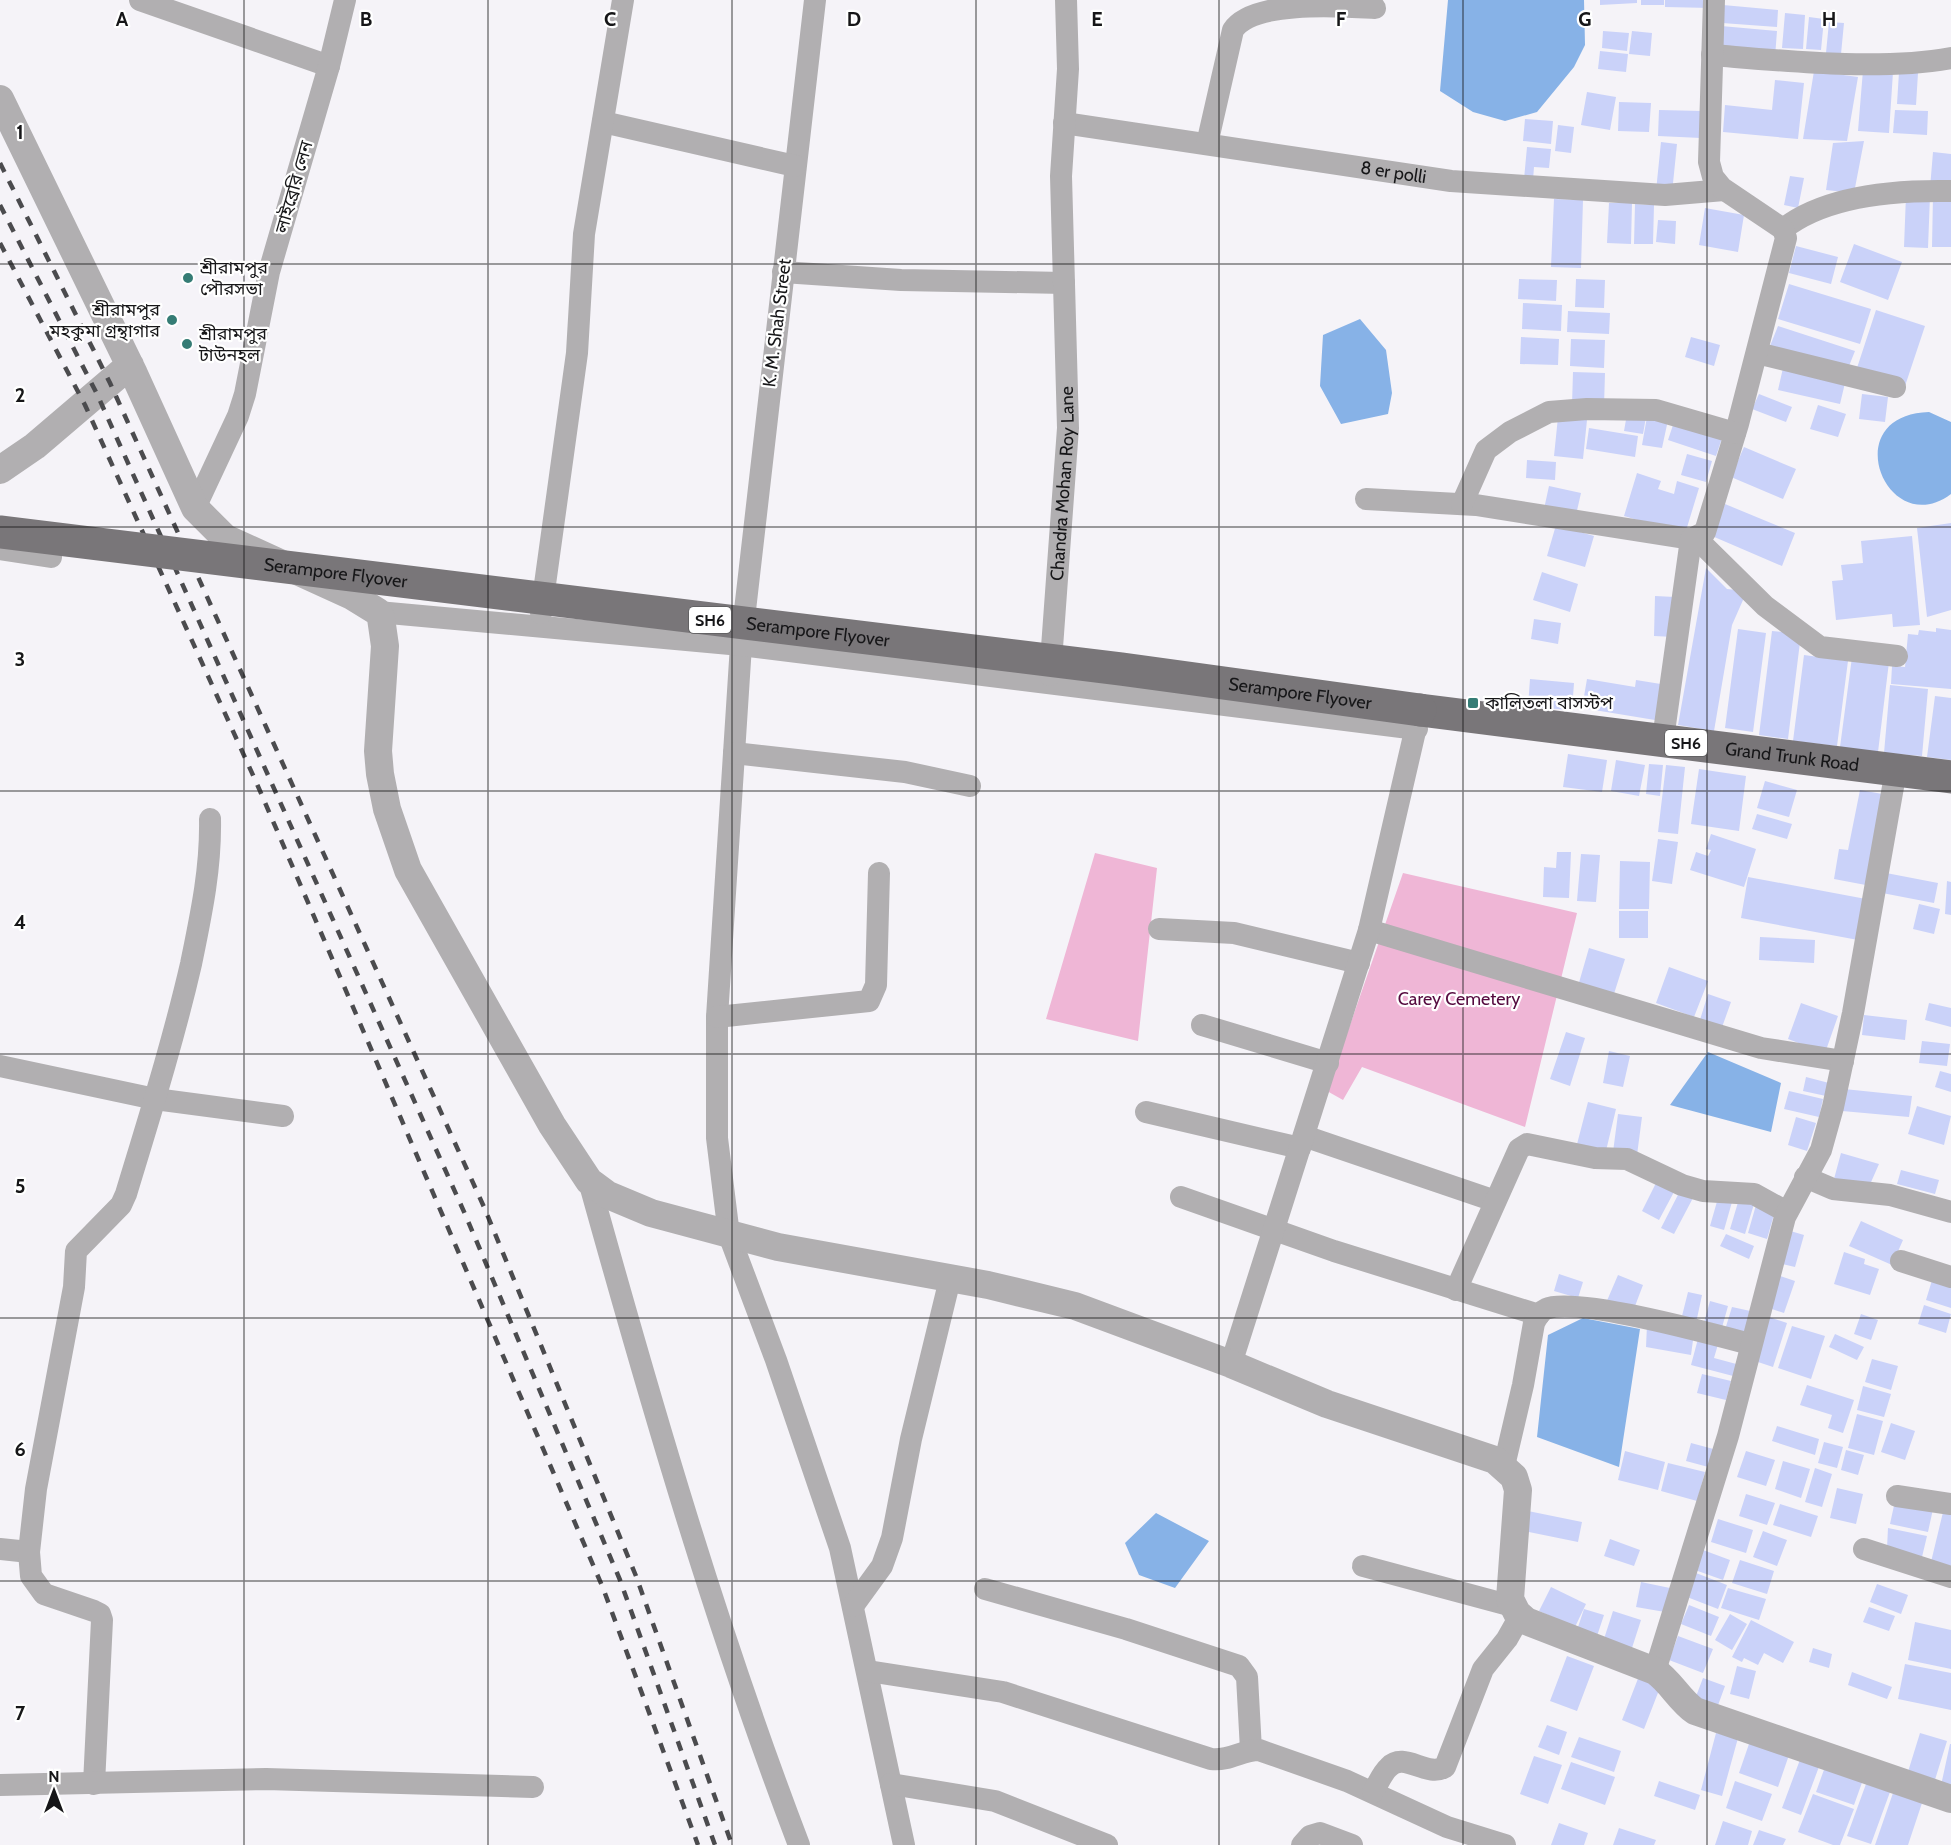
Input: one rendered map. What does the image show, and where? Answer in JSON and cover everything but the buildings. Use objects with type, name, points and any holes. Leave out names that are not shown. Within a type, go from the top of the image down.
[{"type":"main road","name":"Serampore Flyover","points":[[0,532],[1198,679],[1418,719]]},
{"type":"main road","name":"Grand Trunk Road","points":[[1418,719],[1663,739],[1951,777]]},
{"type":"street","points":[[140,0],[329,66]]},
{"type":"street","name":"লাইব্রেরি লেন","points":[[195,508],[238,416],[269,272],[329,66],[345,0]]},
{"type":"street","points":[[539,627],[577,353],[584,234],[623,0]]},
{"type":"street","name":"K. M. Shah Street","points":[[815,0],[741,645],[717,1017],[717,1138],[729,1234],[776,1360],[832,1522],[868,1671],[904,1845]]},
{"type":"street","name":"Chandra Mohan Roy Lane","points":[[1050,683],[1068,428],[1061,176],[1068,69],[1066,0]]},
{"type":"street","points":[[1663,739],[1694,538],[1705,531],[1736,434],[1785,244],[1783,229],[1716,183],[1709,162],[1714,0]]},
{"type":"street","points":[[1207,144],[1233,30],[1242,18],[1268,8],[1315,5],[1375,8]]},
{"type":"street","points":[[1712,55],[1810,63],[1929,62],[1951,58]]},
{"type":"street","points":[[0,99],[129,365],[195,508],[225,538],[352,596],[378,612],[741,645],[1050,683],[1418,719],[1369,930],[1231,1364]]},
{"type":"street","points":[[603,122],[795,166]]},
{"type":"street","name":"8 er polli","points":[[1064,123],[1451,181],[1665,195],[1724,190]]},
{"type":"street","points":[[1783,229],[1807,214],[1868,197],[1910,190],[1951,191]]},
{"type":"street","points":[[783,272],[900,280],[1064,283]]},
{"type":"street","points":[[1757,353],[1894,387]]},
{"type":"street","points":[[0,470],[35,446],[129,365]]},
{"type":"street","points":[[1462,504],[1486,450],[1510,432],[1549,412],[1587,409],[1656,410],[1736,434]]},
{"type":"street","points":[[1366,499],[1462,504],[1694,538],[1765,606],[1820,647],[1897,656]]},
{"type":"street","points":[[0,549],[51,557]]},
{"type":"street","points":[[378,612],[384,624],[385,646],[378,751],[387,809],[398,844],[408,870],[520,1073],[589,1181],[633,1340],[721,1624],[799,1845]]},
{"type":"street","points":[[734,753],[905,772],[970,786]]},
{"type":"street","points":[[1655,1671],[1728,1436],[1750,1344],[1787,1212],[1821,1150],[1843,1061],[1896,770]]},
{"type":"street","points":[[94,1784],[102,1620],[100,1614],[94,1611],[44,1594],[31,1576],[29,1552],[36,1489],[70,1314],[75,1255],[79,1246],[121,1205],[155,1099],[180,1010],[204,905],[210,849],[210,819]]},
{"type":"street","points":[[717,1017],[869,1000],[876,985],[879,873]]},
{"type":"street","points":[[1159,929],[1234,933],[1359,963]]},
{"type":"street","points":[[1369,930],[1761,1048],[1843,1061]]},
{"type":"street","points":[[1202,1025],[1328,1063]]},
{"type":"street","points":[[0,1066],[155,1099],[283,1116]]},
{"type":"street","points":[[1146,1112],[1302,1142],[1495,1201]]},
{"type":"street","points":[[1456,1290],[1519,1149],[1527,1144],[1595,1158],[1628,1160],[1682,1185],[1703,1191],[1754,1194],[1787,1212]]},
{"type":"street","points":[[1805,1177],[1833,1189],[1890,1195],[1951,1212]]},
{"type":"street","points":[[589,1181],[621,1202],[729,1234],[810,1254],[1034,1295],[1075,1306],[1231,1364],[1327,1404],[1495,1460],[1504,1466],[1514,1477],[1518,1490],[1516,1611],[1508,1639],[1483,1670],[1445,1767],[1435,1771],[1409,1763],[1394,1763],[1388,1767],[1373,1792]]},
{"type":"street","points":[[1181,1197],[1273,1230],[1539,1315]]},
{"type":"street","points":[[1901,1261],[1951,1277]]},
{"type":"street","points":[[853,1606],[882,1566],[892,1538],[911,1439],[950,1279]]},
{"type":"street","points":[[1504,1466],[1523,1385],[1534,1323],[1546,1309],[1570,1306],[1686,1326],[1750,1344]]},
{"type":"street","points":[[1897,1496],[1951,1504]]},
{"type":"street","points":[[0,1549],[29,1552]]},
{"type":"street","points":[[1864,1549],[1951,1577]]},
{"type":"street","points":[[1363,1566],[1516,1611],[1526,1621],[1655,1671],[1664,1677],[1681,1700],[1695,1711],[1951,1799]]},
{"type":"street","points":[[985,1589],[1126,1629],[1239,1666],[1247,1677],[1251,1750]]},
{"type":"street","points":[[868,1671],[1003,1692],[1211,1759],[1233,1758],[1251,1750],[1259,1750],[1373,1792],[1447,1827],[1505,1845]]},
{"type":"street","points":[[0,1785],[266,1779],[533,1787]]},
{"type":"street","points":[[891,1784],[995,1801],[1107,1845]]},
{"type":"street","points":[[1302,1845],[1310,1836],[1320,1833],[1352,1845]]},
{"type":"green space","points":[[1095,853],[1157,868],[1138,1041],[1046,1019]]},
{"type":"green space","name":"Carey Cemetery","points":[[1403,873],[1577,913],[1525,1127],[1362,1067],[1343,1100],[1327,1091]]},
{"type":"water","points":[[1448,0],[1584,0],[1585,45],[1574,67],[1537,112],[1505,121],[1473,112],[1440,91]]},
{"type":"water","points":[[1360,319],[1386,350],[1392,393],[1388,414],[1341,424],[1320,386],[1323,335]]},
{"type":"water","points":[[1929,412],[1951,422],[1951,494],[1928,504],[1907,502],[1891,490],[1881,472],[1878,452],[1884,433],[1900,418]]},
{"type":"water","points":[[1708,1052],[1781,1083],[1771,1132],[1670,1105]]},
{"type":"water","points":[[1583,1318],[1640,1329],[1619,1467],[1537,1437],[1548,1335]]},
{"type":"water","points":[[1156,1513],[1209,1541],[1175,1588],[1139,1575],[1125,1543]]},
{"type":"railway","points":[[0,163],[110,383],[484,1207],[636,1576],[732,1845]]},
{"type":"railway","points":[[0,205],[97,394],[465,1214],[620,1580],[715,1845]]},
{"type":"railway","points":[[0,243],[85,405],[257,784],[603,1588],[698,1845]]},
{"type":"place","name":"শ্রীরামপুর পৌরসভা","points":[[188,278]]},
{"type":"place","name":"শ্রীরামপুর মহকুমা গ্ৰন্থাগার","points":[[172,320]]},
{"type":"place","name":"শ্রীরামপুর টাউনহল","points":[[187,344]]},
{"type":"place","name":"কালিতলা বাসস্টপ","points":[[1473,703]]}]
